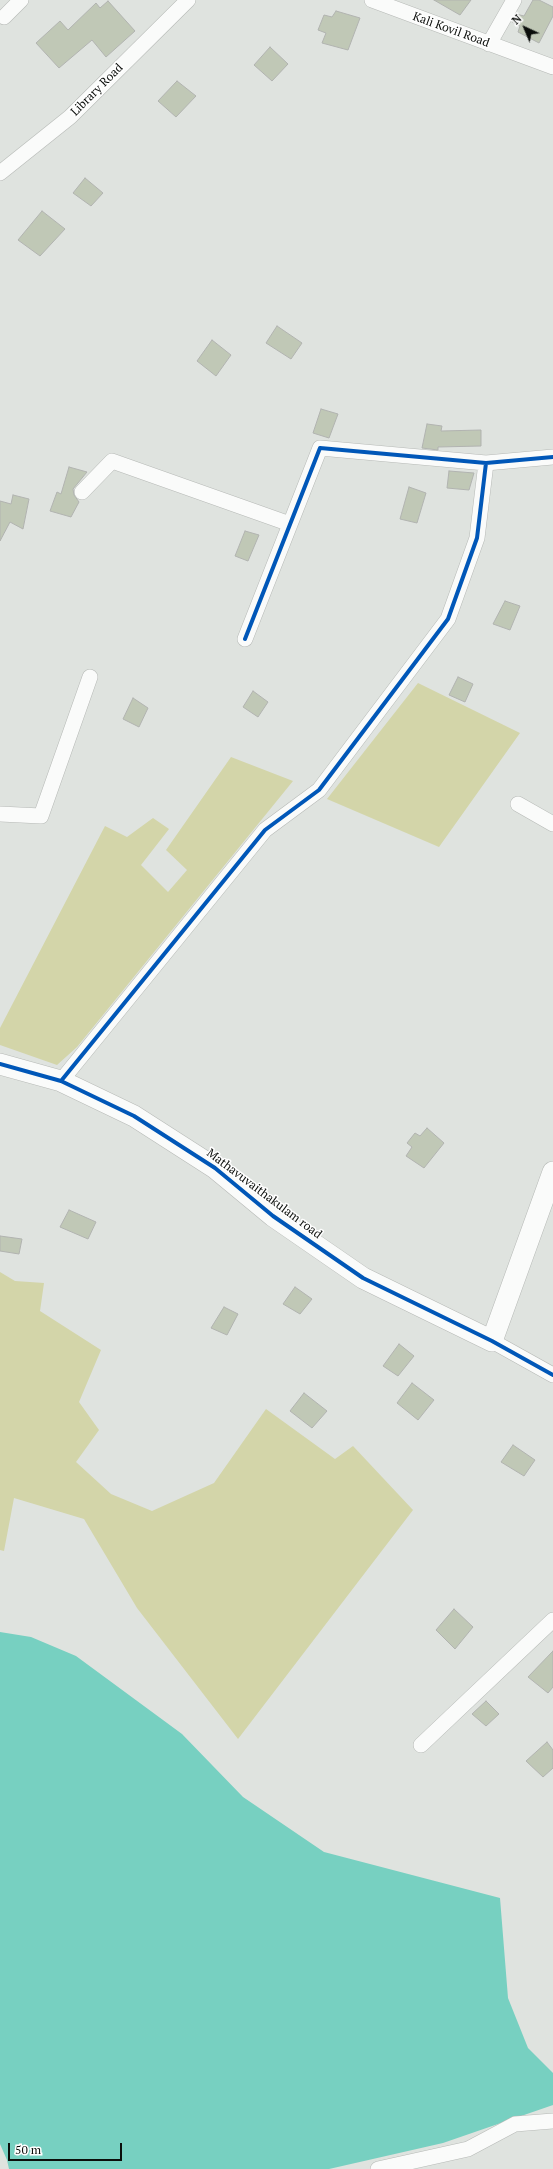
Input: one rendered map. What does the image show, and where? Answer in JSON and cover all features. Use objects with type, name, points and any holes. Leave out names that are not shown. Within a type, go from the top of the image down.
[{"type":"street","points":[[4,16],[21,0]]},
{"type":"street","name":"Kali Kovil Road","points":[[372,0],[553,67]]},
{"type":"street","points":[[489,44],[514,0]]},
{"type":"street","name":"Library Road","points":[[0,173],[70,117],[186,1]]},
{"type":"street","points":[[245,639],[320,448],[486,463],[553,457]]},
{"type":"street","points":[[82,492],[112,461],[290,524]]},
{"type":"street","points":[[61,1081],[265,830],[319,790],[448,619],[477,538],[486,463]]},
{"type":"street","points":[[0,814],[41,816],[90,677]]},
{"type":"street","points":[[518,804],[553,824]]},
{"type":"street","name":"Mathavuvaithakulam road","points":[[0,1064],[61,1081],[134,1116],[215,1168],[273,1216],[363,1278],[492,1341],[553,1375]]},
{"type":"street","points":[[492,1341],[553,1172]]},
{"type":"street","points":[[421,1745],[553,1620]]},
{"type":"street","points":[[378,2169],[468,2150],[515,2124],[553,2121]]},
{"type":"shaded area","points":[[418,683],[520,733],[439,847],[327,799]]},
{"type":"shaded area","points":[[231,757],[293,781],[77,1047],[57,1065],[0,1045],[0,1028],[105,826],[127,837],[153,818],[169,829],[141,865],[168,892],[187,870],[166,850]]},
{"type":"shaded area","points":[[0,1272],[15,1281],[44,1283],[40,1311],[101,1350],[79,1402],[99,1430],[76,1462],[111,1494],[152,1511],[214,1483],[266,1409],[335,1459],[353,1446],[413,1510],[238,1739],[137,1608],[84,1519],[14,1498],[4,1551],[0,1550]]},
{"type":"shaded area","points":[[0,1632],[31,1637],[76,1656],[182,1734],[243,1797],[324,1852],[500,1898],[508,1998],[528,2048],[553,2073],[553,2105],[443,2143],[329,2169],[9,2169],[0,2144]]},
{"type":"building","points":[[434,0],[471,0],[460,15]]},
{"type":"building","points":[[533,0],[539,0],[553,7],[553,16],[539,43],[518,32],[520,26],[512,22],[516,14],[524,16]]},
{"type":"building","points":[[108,1],[135,31],[106,57],[92,40],[59,68],[36,43],[60,21],[68,30],[96,3],[100,8]]},
{"type":"building","points":[[336,11],[360,18],[348,50],[322,43],[326,33],[318,30],[324,15],[332,17]]},
{"type":"building","points":[[270,47],[288,64],[272,81],[254,65]]},
{"type":"building","points":[[177,81],[196,96],[176,117],[158,101]]},
{"type":"building","points":[[85,178],[103,193],[91,206],[73,193]]},
{"type":"building","points":[[42,211],[65,229],[40,256],[18,240]]},
{"type":"building","points":[[277,326],[302,343],[291,359],[266,343]]},
{"type":"building","points":[[212,340],[231,355],[216,376],[197,361]]},
{"type":"building","points":[[321,409],[338,414],[329,438],[313,433]]},
{"type":"building","points":[[427,424],[442,426],[441,431],[481,430],[481,446],[438,447],[438,450],[422,448]]},
{"type":"building","points":[[69,467],[87,472],[73,489],[74,495],[79,502],[71,517],[50,511],[57,492],[61,494]]},
{"type":"building","points":[[449,471],[474,473],[469,490],[447,488]]},
{"type":"building","points":[[409,487],[426,493],[417,523],[400,519]]},
{"type":"building","points":[[13,495],[29,499],[23,529],[10,522],[0,541],[0,501],[11,504]]},
{"type":"building","points":[[245,531],[259,535],[248,561],[235,556]]},
{"type":"building","points":[[505,601],[520,606],[510,630],[493,624]]},
{"type":"building","points":[[458,677],[473,684],[465,702],[449,695]]},
{"type":"building","points":[[253,691],[268,702],[258,717],[243,707]]},
{"type":"building","points":[[133,698],[148,708],[139,727],[123,719]]},
{"type":"building","points":[[427,1128],[444,1143],[424,1168],[406,1156],[412,1147],[407,1143],[415,1133],[420,1136]]},
{"type":"building","points":[[69,1210],[96,1222],[88,1239],[60,1227]]},
{"type":"building","points":[[0,1236],[22,1239],[19,1254],[0,1251]]},
{"type":"building","points":[[295,1287],[312,1299],[300,1314],[283,1304]]},
{"type":"building","points":[[224,1307],[238,1314],[227,1335],[211,1328]]},
{"type":"building","points":[[399,1344],[414,1356],[398,1376],[383,1366]]},
{"type":"building","points":[[412,1383],[434,1400],[418,1420],[397,1403]]},
{"type":"building","points":[[304,1393],[327,1411],[312,1428],[290,1411]]},
{"type":"building","points":[[513,1445],[535,1460],[524,1476],[501,1462]]},
{"type":"building","points":[[454,1609],[473,1627],[455,1649],[436,1630]]},
{"type":"building","points":[[553,1651],[553,1687],[548,1693],[528,1677]]},
{"type":"building","points":[[486,1701],[499,1714],[486,1726],[472,1714]]},
{"type":"building","points":[[547,1742],[553,1750],[553,1768],[543,1777],[526,1761]]},
{"type":"cycle path","points":[[245,639],[320,448],[486,463]]},
{"type":"cycle path","points":[[61,1081],[265,830],[319,790],[448,619],[477,538],[486,463],[553,457]]},
{"type":"cycle path","points":[[0,1064],[61,1081],[134,1116],[215,1168],[273,1216],[363,1278],[492,1341],[553,1375]]}]
